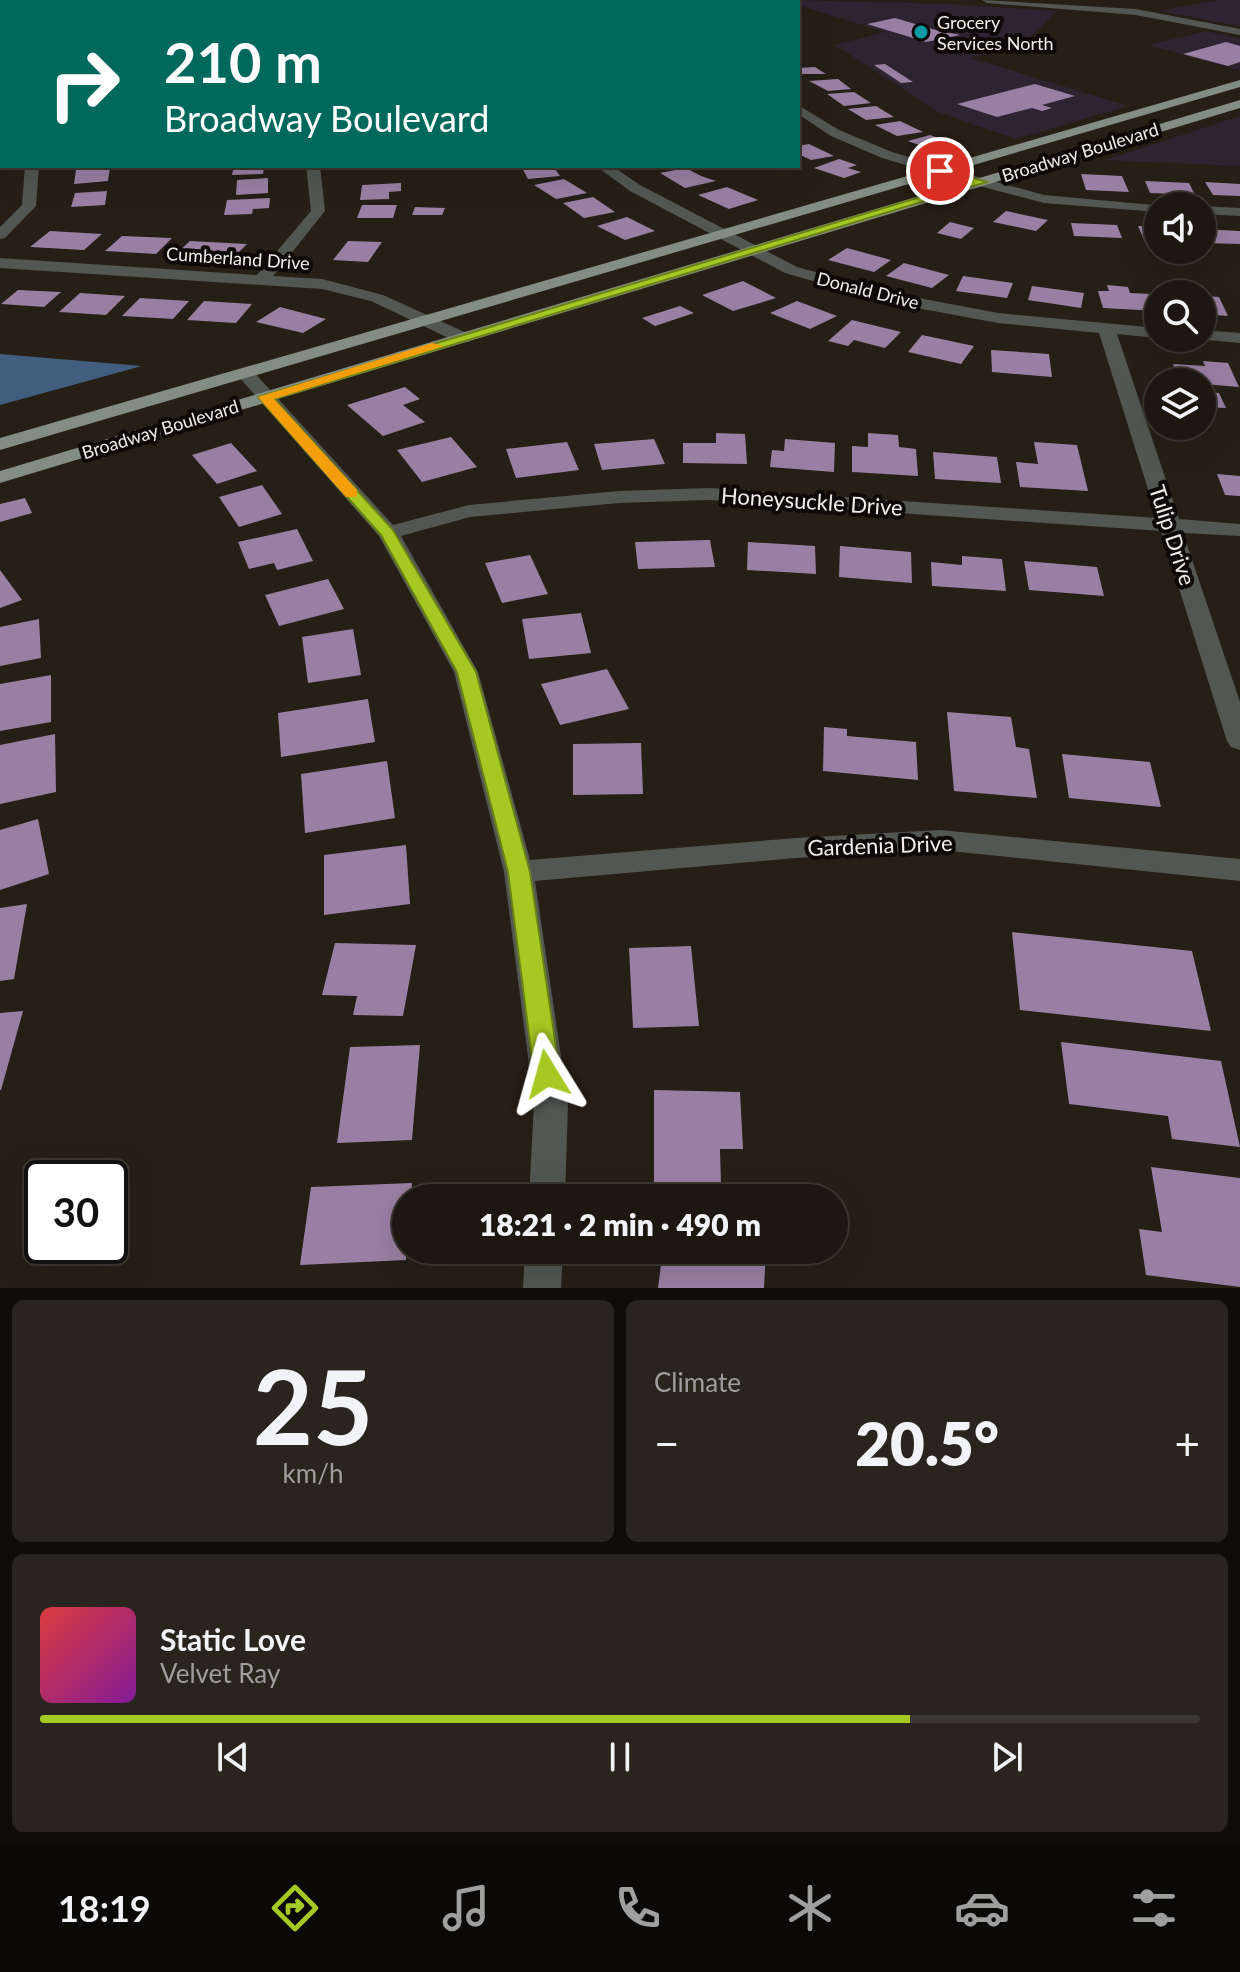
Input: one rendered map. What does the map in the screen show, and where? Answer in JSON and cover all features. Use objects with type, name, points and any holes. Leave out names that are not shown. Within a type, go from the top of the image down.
[{"type":"main road","name":"Broadway Boulevard","points":[[0,444],[1240,83]]},
{"type":"main road","name":"Broadway Boulevard","points":[[0,477],[1240,104]]},
{"type":"street","points":[[987,0],[1136,12],[1240,32]]},
{"type":"street","points":[[800,110],[835,133],[887,155],[940,171],[1044,199],[1144,207]]},
{"type":"street","points":[[0,235],[29,206],[32,168]]},
{"type":"street","points":[[262,279],[318,211],[313,168]]},
{"type":"street","name":"Donald Drive","points":[[606,168],[635,188],[791,270],[890,298],[998,318],[1144,332]]},
{"type":"street","points":[[1216,211],[1240,212]]},
{"type":"street","name":"Cumberland Drive","points":[[0,263],[322,284],[377,298],[463,338]]},
{"type":"street","name":"Tulip Drive","points":[[1107,330],[1240,741]]},
{"type":"street","points":[[1216,336],[1240,338]]},
{"type":"street","points":[[245,373],[388,533],[466,672],[519,872],[551,1103],[548,1184]]},
{"type":"street","name":"Honeysuckle Drive","points":[[388,533],[469,511],[619,497],[709,494],[1240,530]]},
{"type":"street","name":"Gardenia Drive","points":[[519,872],[796,848],[940,840],[1240,870]]},
{"type":"street","points":[[542,1288],[543,1264]]},
{"type":"shaded area","points":[[800,0],[949,4],[1057,11],[1023,44],[971,58],[1128,106],[1016,139],[938,112],[835,45],[885,32],[800,6]]},
{"type":"shaded area","points":[[1220,0],[1240,0],[1240,26],[1159,11]]},
{"type":"shaded area","points":[[1206,31],[1240,39],[1240,70],[1148,45]]},
{"type":"shaded area","points":[[1240,116],[1240,166],[1105,160]]},
{"type":"water","points":[[0,354],[142,366],[0,405]]},
{"type":"building","name":"Grocery Services North","points":[[895,18],[960,35],[926,42],[867,24]]},
{"type":"building","points":[[1226,42],[1240,46],[1240,62],[1228,66],[1183,54]]},
{"type":"building","points":[[885,64],[913,82],[901,83],[874,65]]},
{"type":"building","points":[[815,67],[826,74],[800,74],[800,68]]},
{"type":"building","points":[[838,79],[851,89],[828,91],[809,81]]},
{"type":"building","points":[[1035,84],[1075,96],[1042,105],[1052,108],[1042,111],[1032,108],[997,117],[957,104]]},
{"type":"building","points":[[854,92],[871,103],[844,106],[827,94]]},
{"type":"building","points":[[876,106],[894,117],[866,120],[848,109]]},
{"type":"building","points":[[900,121],[923,132],[897,136],[875,125]]},
{"type":"building","points":[[930,135],[959,146],[938,152],[908,141]]},
{"type":"building","points":[[809,144],[834,156],[811,160],[800,155],[800,146]]},
{"type":"building","points":[[839,159],[857,165],[848,168],[861,172],[844,178],[814,168]]},
{"type":"building","points":[[110,168],[108,181],[74,184],[76,170]]},
{"type":"building","points":[[234,168],[264,168],[263,174],[232,175]]},
{"type":"building","points":[[522,168],[554,168],[560,176],[528,179]]},
{"type":"building","points":[[686,168],[716,181],[685,188],[660,173]]},
{"type":"building","points":[[1081,174],[1122,176],[1129,192],[1086,190]]},
{"type":"building","points":[[268,178],[268,193],[236,195],[237,180]]},
{"type":"building","points":[[564,179],[587,193],[556,199],[534,185]]},
{"type":"building","points":[[1145,181],[1189,183],[1194,192],[1150,192]]},
{"type":"building","points":[[1205,182],[1240,184],[1240,196],[1216,195],[1216,192],[1211,192]]},
{"type":"building","points":[[401,183],[401,191],[389,192],[389,199],[360,200],[362,185]]},
{"type":"building","points":[[727,187],[758,200],[729,209],[698,195]]},
{"type":"building","points":[[107,191],[105,205],[71,207],[75,193]]},
{"type":"building","points":[[593,197],[615,212],[584,218],[563,203]]},
{"type":"building","points":[[270,198],[269,208],[253,209],[252,214],[224,215],[227,200]]},
{"type":"building","points":[[362,205],[397,205],[393,218],[357,218]]},
{"type":"building","points":[[415,207],[445,208],[442,215],[412,215]]},
{"type":"building","points":[[1006,211],[1048,220],[1036,231],[993,222]]},
{"type":"building","points":[[627,217],[655,231],[625,240],[597,226]]},
{"type":"building","points":[[950,222],[974,228],[961,239],[937,233]]},
{"type":"building","points":[[1071,223],[1117,225],[1122,238],[1074,236]]},
{"type":"building","points":[[1138,226],[1144,226],[1144,240]]},
{"type":"building","points":[[1216,230],[1240,231],[1240,244],[1216,243]]},
{"type":"building","points":[[50,231],[102,234],[84,250],[30,247]]},
{"type":"building","points":[[122,236],[172,238],[156,254],[105,251]]},
{"type":"building","points":[[190,241],[247,244],[233,258],[175,255]]},
{"type":"building","points":[[348,241],[382,242],[368,262],[333,260]]},
{"type":"building","points":[[847,248],[891,260],[874,272],[828,260]]},
{"type":"building","points":[[904,263],[949,275],[932,288],[886,276]]},
{"type":"building","points":[[963,276],[1013,283],[1007,298],[956,291]]},
{"type":"building","points":[[743,281],[776,298],[733,311],[702,295]]},
{"type":"building","points":[[1107,285],[1128,287],[1130,293],[1144,294],[1144,310],[1103,308],[1098,291],[1109,291]]},
{"type":"building","points":[[1032,286],[1084,293],[1081,308],[1028,300]]},
{"type":"building","points":[[18,290],[61,292],[44,307],[1,304]]},
{"type":"building","points":[[80,293],[125,296],[106,315],[59,312]]},
{"type":"building","points":[[1216,297],[1219,297],[1228,316],[1216,315]]},
{"type":"building","points":[[140,298],[189,301],[173,319],[122,316]]},
{"type":"building","points":[[204,301],[252,304],[236,323],[187,320]]},
{"type":"building","points":[[797,301],[837,316],[810,329],[770,313]]},
{"type":"building","points":[[680,306],[694,313],[655,326],[642,318]]},
{"type":"building","points":[[280,307],[326,319],[303,333],[256,322]]},
{"type":"building","points":[[852,320],[901,332],[885,348],[854,340],[848,346],[828,341]]},
{"type":"building","points":[[922,335],[974,346],[961,364],[908,352]]},
{"type":"building","points":[[991,350],[1049,354],[1052,377],[992,372]]},
{"type":"building","points":[[1203,361],[1228,363],[1239,387],[1216,385],[1216,368],[1175,368],[1173,364],[1205,366]]},
{"type":"building","points":[[405,387],[420,399],[403,405],[425,422],[383,436],[347,405]]},
{"type":"building","points":[[1216,393],[1219,393],[1226,408],[1216,408]]},
{"type":"building","points":[[716,433],[745,434],[747,464],[683,463],[683,443],[716,443]]},
{"type":"building","points":[[868,433],[898,435],[899,447],[916,449],[918,476],[852,472],[852,446],[868,447]]},
{"type":"building","points":[[451,437],[477,467],[422,482],[397,450]]},
{"type":"building","points":[[654,439],[665,464],[602,470],[594,444]]},
{"type":"building","points":[[785,439],[835,443],[834,472],[770,467],[772,450],[784,451]]},
{"type":"building","points":[[567,442],[579,470],[516,478],[506,449]]},
{"type":"building","points":[[1034,442],[1077,445],[1088,491],[1020,487],[1016,462],[1038,464]]},
{"type":"building","points":[[231,443],[257,471],[217,484],[192,455]]},
{"type":"building","points":[[933,452],[997,457],[1001,483],[935,479]]},
{"type":"building","points":[[1217,474],[1240,476],[1240,496],[1225,495]]},
{"type":"building","points":[[262,485],[282,514],[239,527],[219,497]]},
{"type":"building","points":[[25,498],[32,513],[0,522],[0,504]]},
{"type":"building","points":[[297,529],[313,561],[277,570],[274,563],[249,569],[238,542]]},
{"type":"building","points":[[710,540],[715,567],[638,569],[635,542]]},
{"type":"building","points":[[748,542],[815,546],[816,574],[747,570]]},
{"type":"building","points":[[840,546],[911,552],[912,583],[839,577]]},
{"type":"building","points":[[530,555],[548,594],[502,603],[485,563]]},
{"type":"building","points":[[962,556],[1002,559],[1006,591],[932,586],[931,562],[962,565]]},
{"type":"building","points":[[1024,561],[1097,567],[1104,596],[1029,590]]},
{"type":"building","points":[[0,570],[22,600],[0,608]]},
{"type":"building","points":[[328,579],[344,609],[279,626],[265,595]]},
{"type":"building","points":[[581,613],[591,653],[529,659],[522,619]]},
{"type":"building","points":[[39,619],[41,658],[0,666],[0,627]]},
{"type":"building","points":[[353,629],[361,675],[308,683],[302,637]]},
{"type":"building","points":[[607,669],[629,709],[560,725],[541,684]]},
{"type":"building","points":[[51,675],[51,722],[0,731],[0,684]]},
{"type":"building","points":[[368,699],[375,742],[281,757],[278,713]]},
{"type":"building","points":[[947,712],[1011,717],[1016,747],[1029,749],[1037,798],[954,791]]},
{"type":"building","points":[[824,727],[847,729],[847,736],[916,742],[918,780],[823,771]]},
{"type":"building","points":[[55,734],[56,792],[0,804],[0,745]]},
{"type":"building","points":[[641,743],[643,794],[573,795],[573,744]]},
{"type":"building","points":[[1062,754],[1150,762],[1161,807],[1069,798]]},
{"type":"building","points":[[387,761],[395,818],[305,833],[301,774]]},
{"type":"building","points":[[38,819],[49,874],[0,890],[0,830]]},
{"type":"building","points":[[406,845],[410,904],[324,915],[324,855]]},
{"type":"building","points":[[27,904],[14,979],[0,981],[0,908]]},
{"type":"building","points":[[1012,932],[1192,951],[1211,1031],[1020,1010]]},
{"type":"building","points":[[335,943],[416,945],[403,1016],[353,1015],[357,996],[322,995]]},
{"type":"building","points":[[691,946],[699,1026],[633,1028],[629,948]]},
{"type":"building","points":[[23,1011],[1,1090],[0,1090],[0,1013]]},
{"type":"building","points":[[1061,1042],[1221,1061],[1240,1147],[1172,1139],[1168,1116],[1069,1104]]},
{"type":"building","points":[[420,1045],[412,1140],[337,1143],[350,1047]]},
{"type":"building","points":[[654,1090],[740,1092],[743,1149],[720,1149],[721,1184],[654,1183]]},
{"type":"building","points":[[1151,1167],[1240,1178],[1240,1287],[1146,1275],[1139,1229],[1162,1232]]},
{"type":"building","points":[[412,1183],[392,1184],[392,1261],[300,1265],[311,1187]]},
{"type":"building","points":[[661,1264],[765,1264],[764,1288],[658,1288]]},
{"type":"slow traffic","points":[[352,494],[265,397],[437,346]]},
{"type":"place","name":"Grocery Services North","points":[[921,32]]},
{"type":"route","points":[[547,1074],[519,872],[466,672],[388,533],[265,397],[982,182],[940,171]]}]
